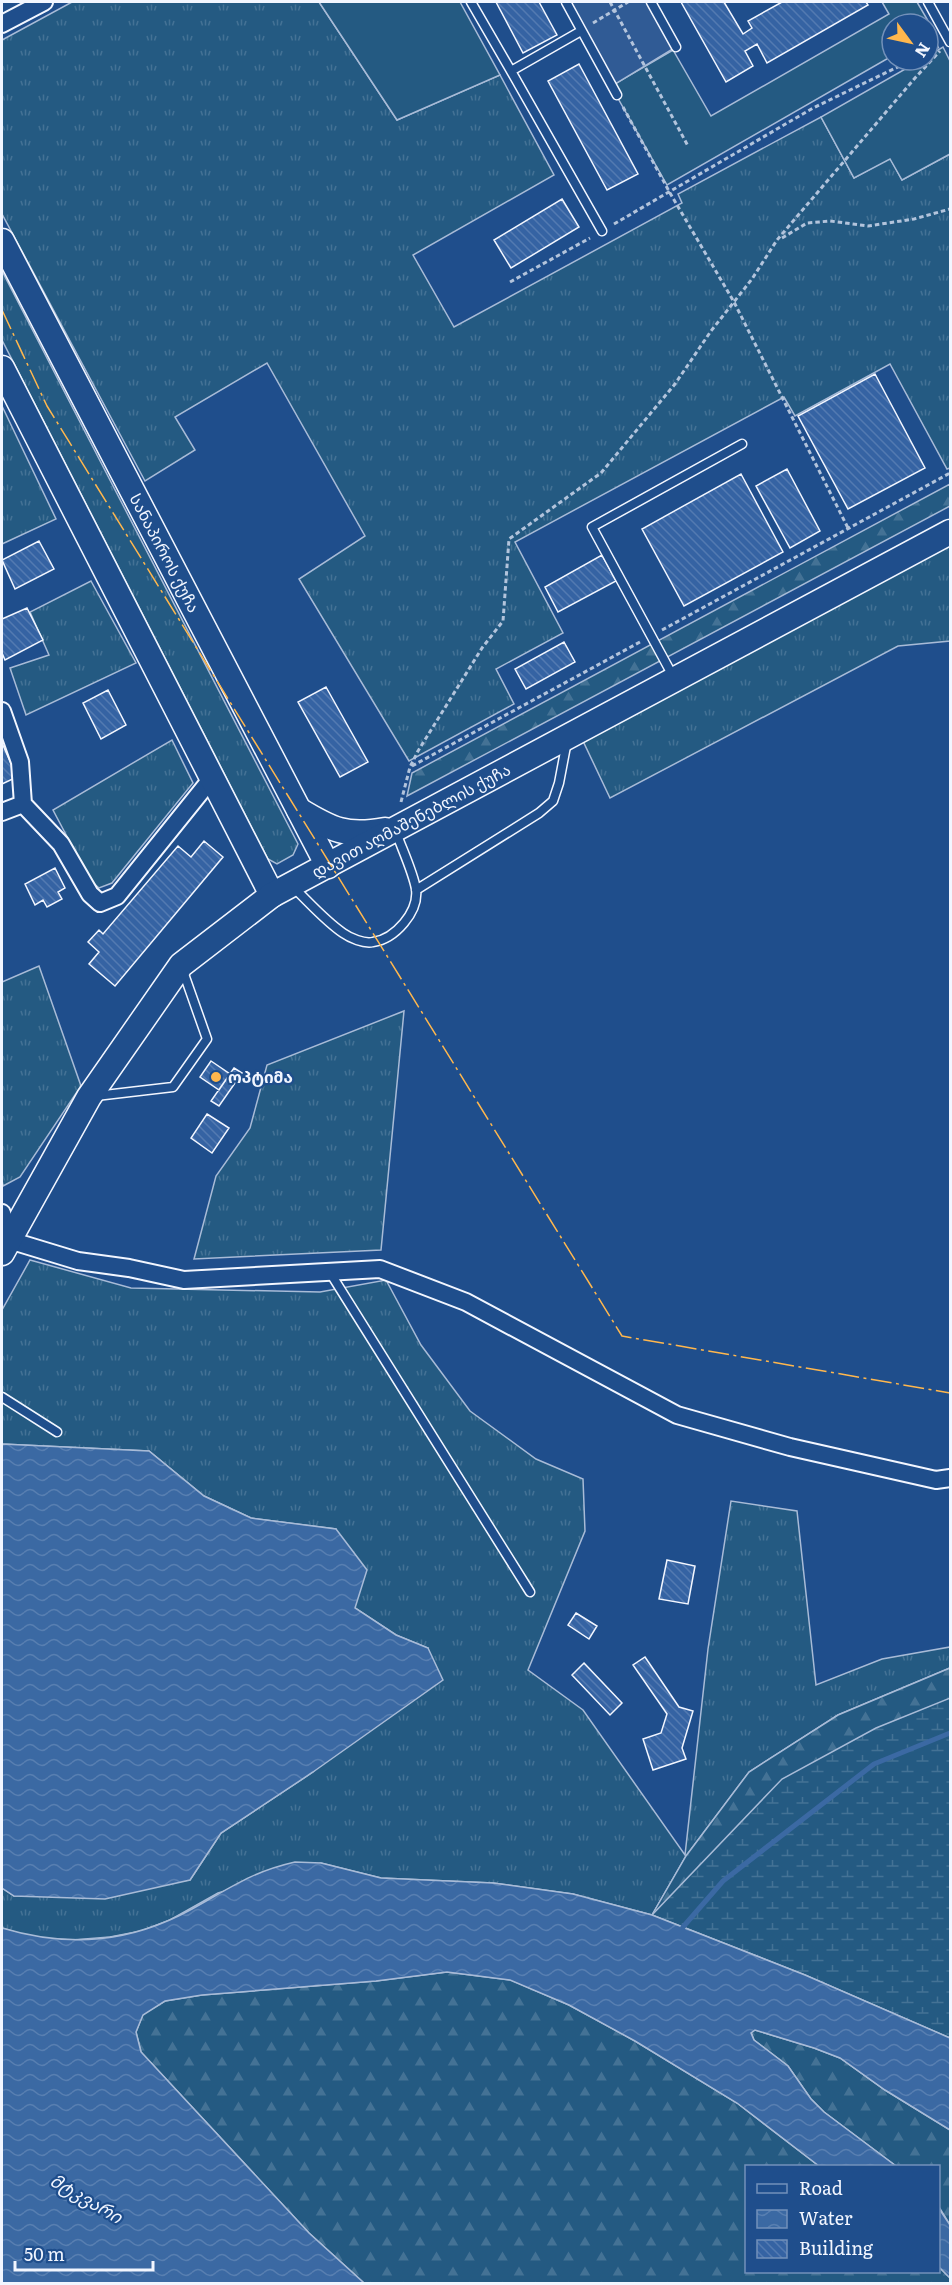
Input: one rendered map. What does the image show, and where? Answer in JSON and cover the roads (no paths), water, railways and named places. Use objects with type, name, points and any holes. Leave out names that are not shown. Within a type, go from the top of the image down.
[{"type":"main road","name":"სანაპიროს ქუჩა","points":[[2,241],[327,866]]},
{"type":"main road","points":[[2,368],[212,778],[282,890]]},
{"type":"main road","name":"დავით აღმაშენებლის ქუჩა","points":[[5,1246],[89,1097],[181,965],[282,890],[951,532]]},
{"type":"main road","points":[[297,809],[327,827],[361,834],[395,829]]},
{"type":"street","points":[[2,24],[44,2]]},
{"type":"street","points":[[2,711],[20,762],[23,804],[61,844],[90,894],[100,903],[117,896],[212,778]]},
{"type":"street","points":[[2,812],[23,804]]},
{"type":"street","points":[[2,1213],[5,1246],[184,1280],[380,1269],[466,1302],[677,1415],[790,1448],[936,1480],[951,1478]]},
{"type":"lane","points":[[471,2],[602,231]]},
{"type":"lane","points":[[566,2],[616,95]]},
{"type":"lane","points":[[651,2],[676,47]]},
{"type":"lane","points":[[928,2],[950,42]]},
{"type":"lane","points":[[511,71],[582,31]]},
{"type":"lane","points":[[675,680],[591,526],[742,444]]},
{"type":"lane","points":[[416,890],[539,813],[553,801],[559,783],[567,737]]},
{"type":"lane","points":[[282,890],[343,933],[357,940],[372,943],[389,937],[402,925],[413,908],[416,890],[395,829]]},
{"type":"lane","points":[[89,1097],[173,1087],[207,1039],[181,965]]},
{"type":"lane","points":[[328,1271],[530,1592]]},
{"type":"lane","points":[[2,1397],[57,1432]]},
{"type":"water","points":[[2,1444],[149,1451],[204,1496],[251,1518],[336,1529],[367,1570],[355,1608],[396,1635],[428,1648],[443,1680],[313,1772],[221,1833],[190,1880],[105,1899],[14,1896],[2,1888]]},
{"type":"water","name":"მტკვარი","points":[[295,1862],[321,1863],[381,1878],[493,1883],[573,1894],[652,1915],[805,1975],[950,2038],[950,2130],[885,2090],[840,2058],[755,2030],[751,2033],[754,2040],[788,2066],[811,2099],[824,2112],[895,2165],[818,2165],[737,2103],[635,2041],[569,2005],[510,1980],[447,1972],[376,1981],[202,1995],[165,2001],[143,2015],[136,2032],[141,2052],[309,2233],[364,2283],[2,2283],[2,1928],[51,1938],[75,1940],[122,1935],[169,1920],[253,1876]]},
{"type":"water","points":[[940,2210],[950,2225],[950,2278],[940,2268]]},
{"type":"waterway","points":[[683,1927],[723,1881],[874,1764],[950,1733]]},
{"type":"place","name":"ოპტიმა","points":[[216,1077]]}]
